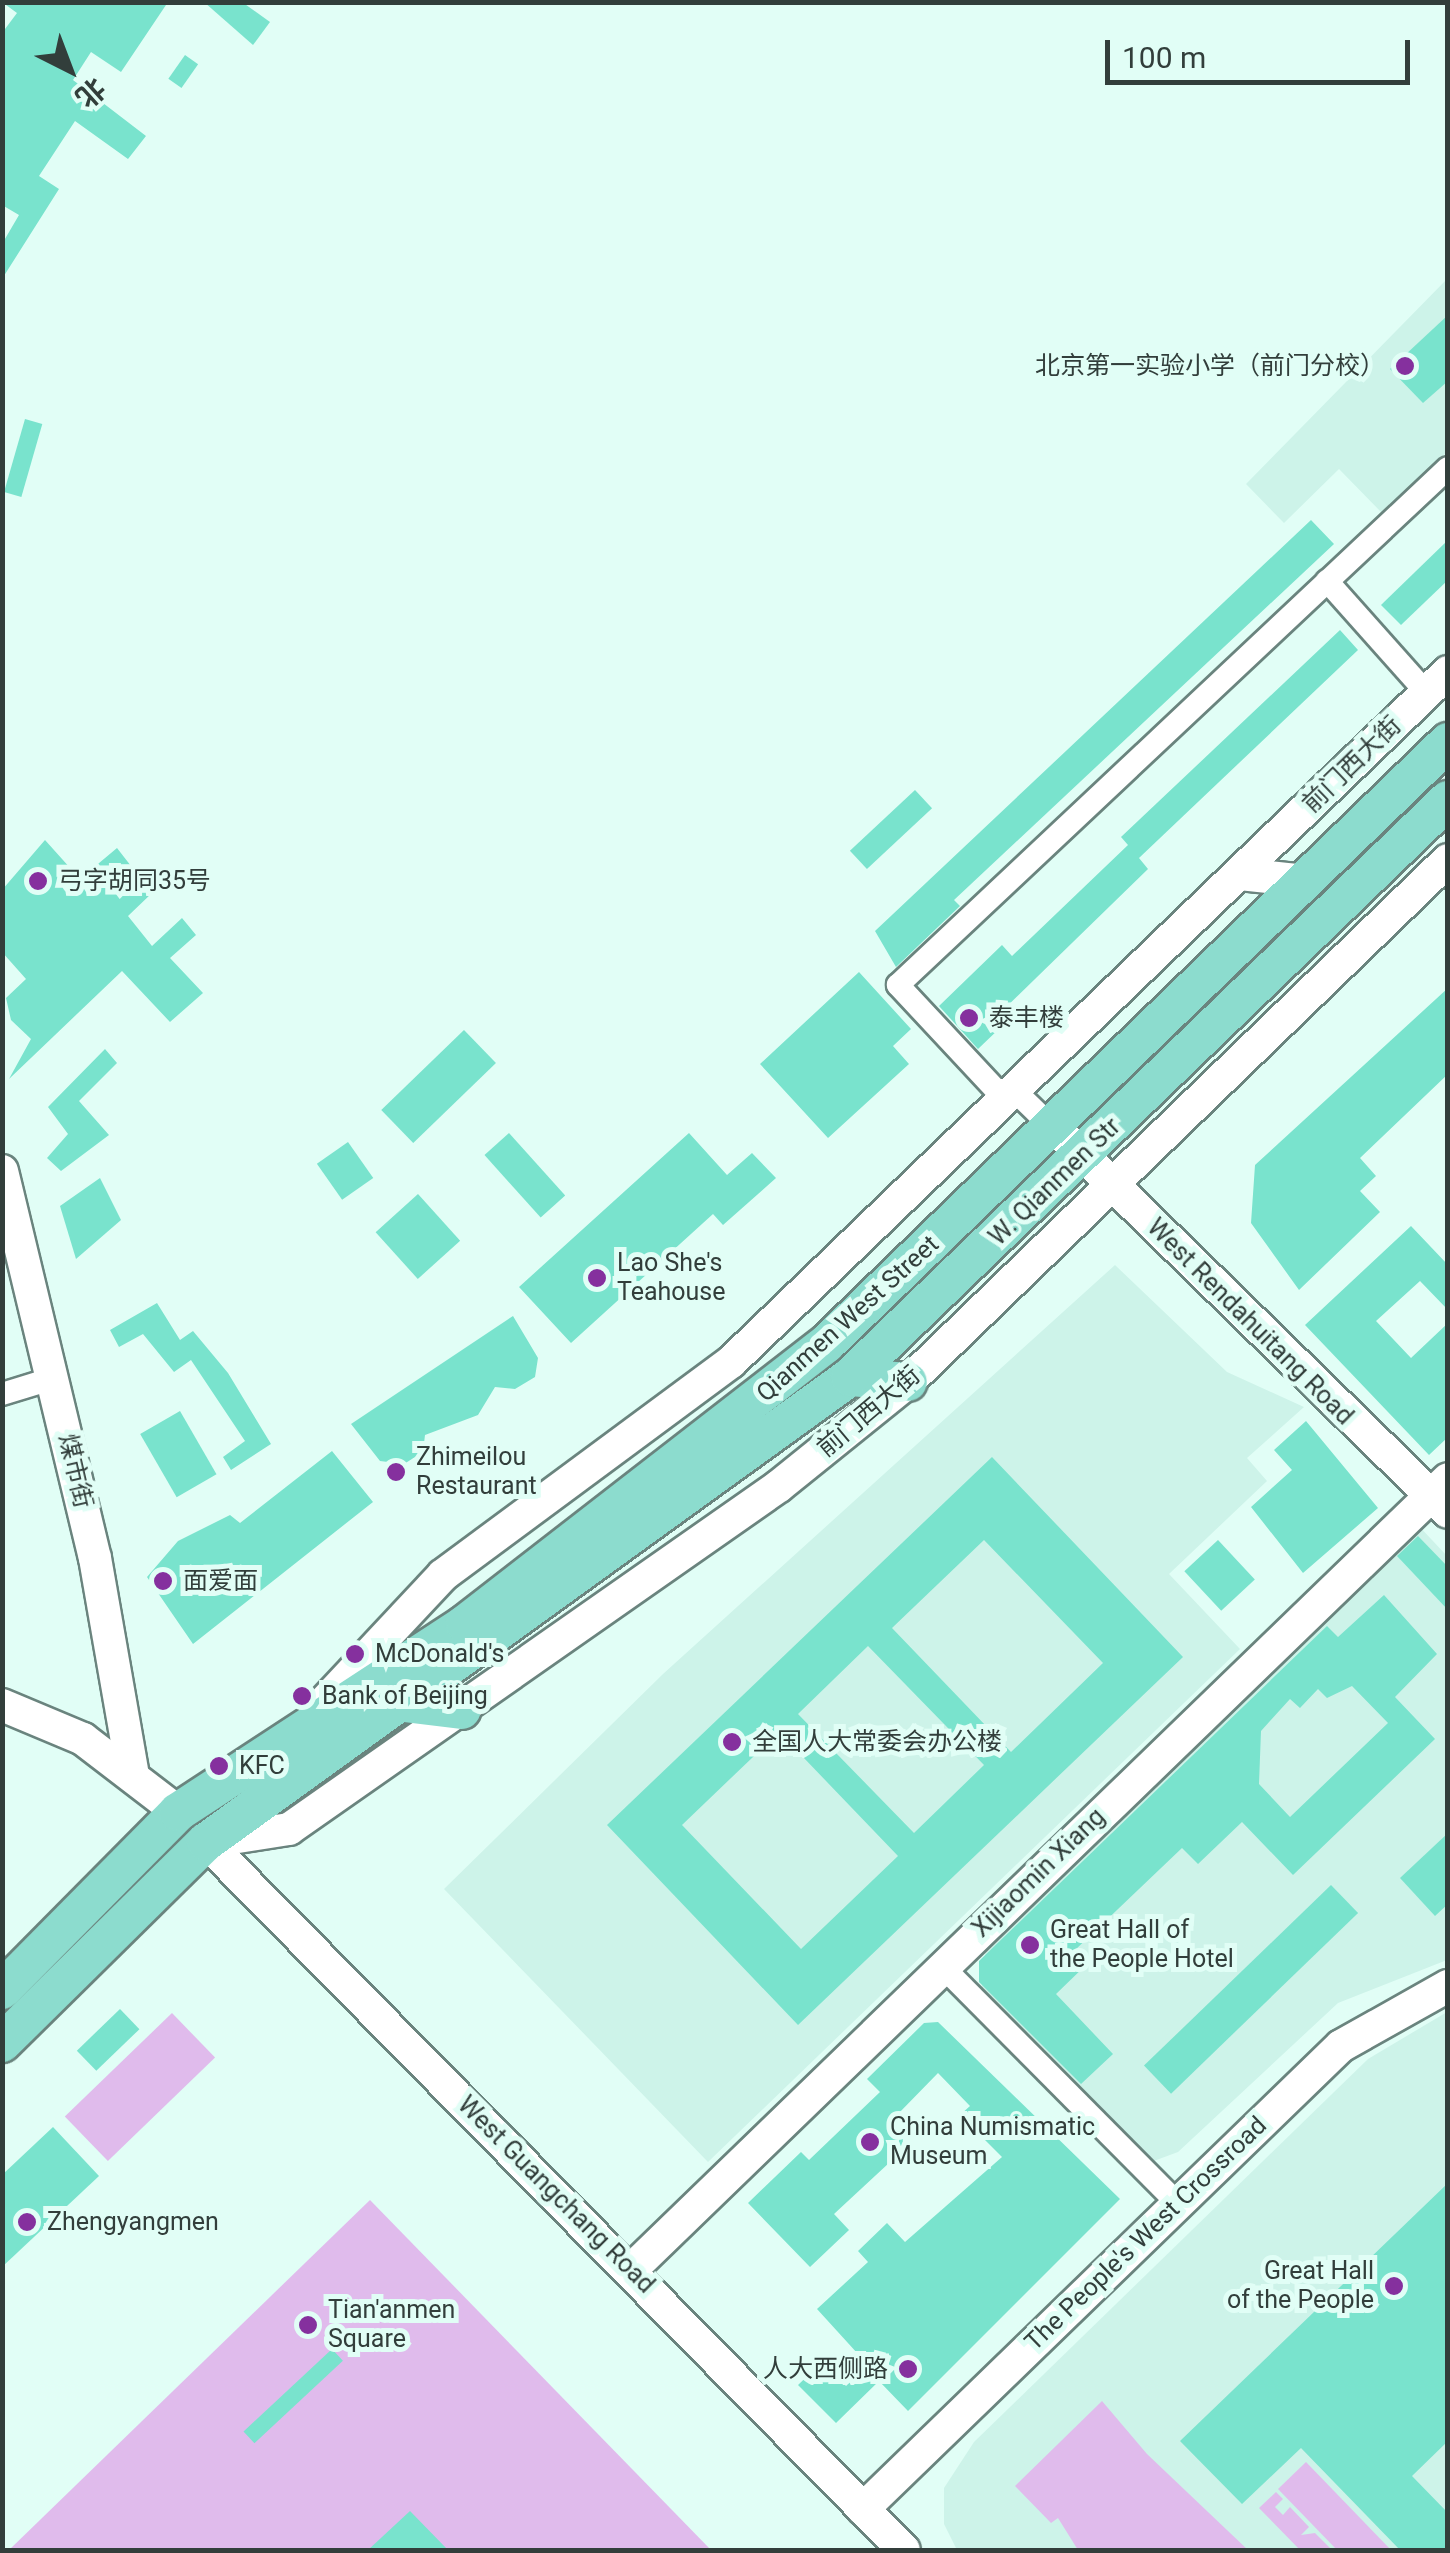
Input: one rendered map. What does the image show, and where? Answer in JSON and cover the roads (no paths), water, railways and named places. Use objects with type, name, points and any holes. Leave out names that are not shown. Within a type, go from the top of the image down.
[{"type":"main road","name":"Qianmen West Street","points":[[2,1990],[178,1812],[465,1624],[704,1444],[826,1344],[1054,1129],[1448,742]]},
{"type":"main road","name":"W. Qianmen Str","points":[[850,1377],[1448,800]]},
{"type":"main road","name":"Qianmen West Street","points":[[2,2042],[206,1842],[404,1703],[850,1377]]},
{"type":"main road","points":[[850,1377],[908,1382]]},
{"type":"main road","points":[[404,1703],[462,1710]]},
{"type":"main road","points":[[178,1812],[206,1842]]},
{"type":"street","points":[[1054,1129],[1017,1093],[996,1090],[898,985],[1448,468]]},
{"type":"street","points":[[1328,580],[1437,682]]},
{"type":"street","name":"前门西大街","points":[[282,1746],[443,1575],[731,1362],[1017,1093],[1437,682]]},
{"type":"street","name":"前门西大街","points":[[206,1842],[289,1829],[779,1486],[908,1382],[1448,860]]},
{"type":"street","points":[[1240,874],[1306,881]]},
{"type":"street","name":"West Rendahuitang Road","points":[[1054,1129],[1441,1495]]},
{"type":"street","name":"煤市街","points":[[2,1171],[54,1378],[133,1775]]},
{"type":"street","points":[[2,1394],[54,1378]]},
{"type":"street","name":"Xijiaomin Xiang","points":[[631,2270],[943,1967],[1441,1495]]},
{"type":"street","points":[[2,1705],[83,1739],[178,1812]]},
{"type":"street","name":"West Guangchang Road","points":[[206,1842],[904,2550]]},
{"type":"street","points":[[943,1967],[1176,2202]]},
{"type":"street","name":"The People's West Crossroad","points":[[864,2509],[1341,2046],[1448,1986]]},
{"type":"place","name":"北京第一实验小学（前门分校）","points":[[1405,366]]},
{"type":"place","name":"弓字胡同35号","points":[[38,881]]},
{"type":"place","name":"泰丰楼","points":[[969,1018]]},
{"type":"place","name":"Lao She's Teahouse","points":[[597,1278]]},
{"type":"place","name":"Zhimeilou Restaurant","points":[[396,1472]]},
{"type":"place","name":"面爱面","points":[[163,1581]]},
{"type":"place","name":"McDonald's","points":[[355,1654]]},
{"type":"place","name":"Bank of Beijing","points":[[302,1696]]},
{"type":"place","name":"全国人大常委会办公楼","points":[[732,1742]]},
{"type":"place","name":"KFC","points":[[219,1766]]},
{"type":"place","name":"Great Hall of the People Hotel","points":[[1030,1945]]},
{"type":"place","name":"China Numismatic Museum","points":[[870,2142]]},
{"type":"place","name":"Zhengyangmen","points":[[27,2222]]},
{"type":"place","name":"Great Hall of the People","points":[[1394,2286]]},
{"type":"place","name":"Tian'anmen Square","points":[[308,2325]]},
{"type":"place","name":"人大西侧路","points":[[908,2369]]}]
